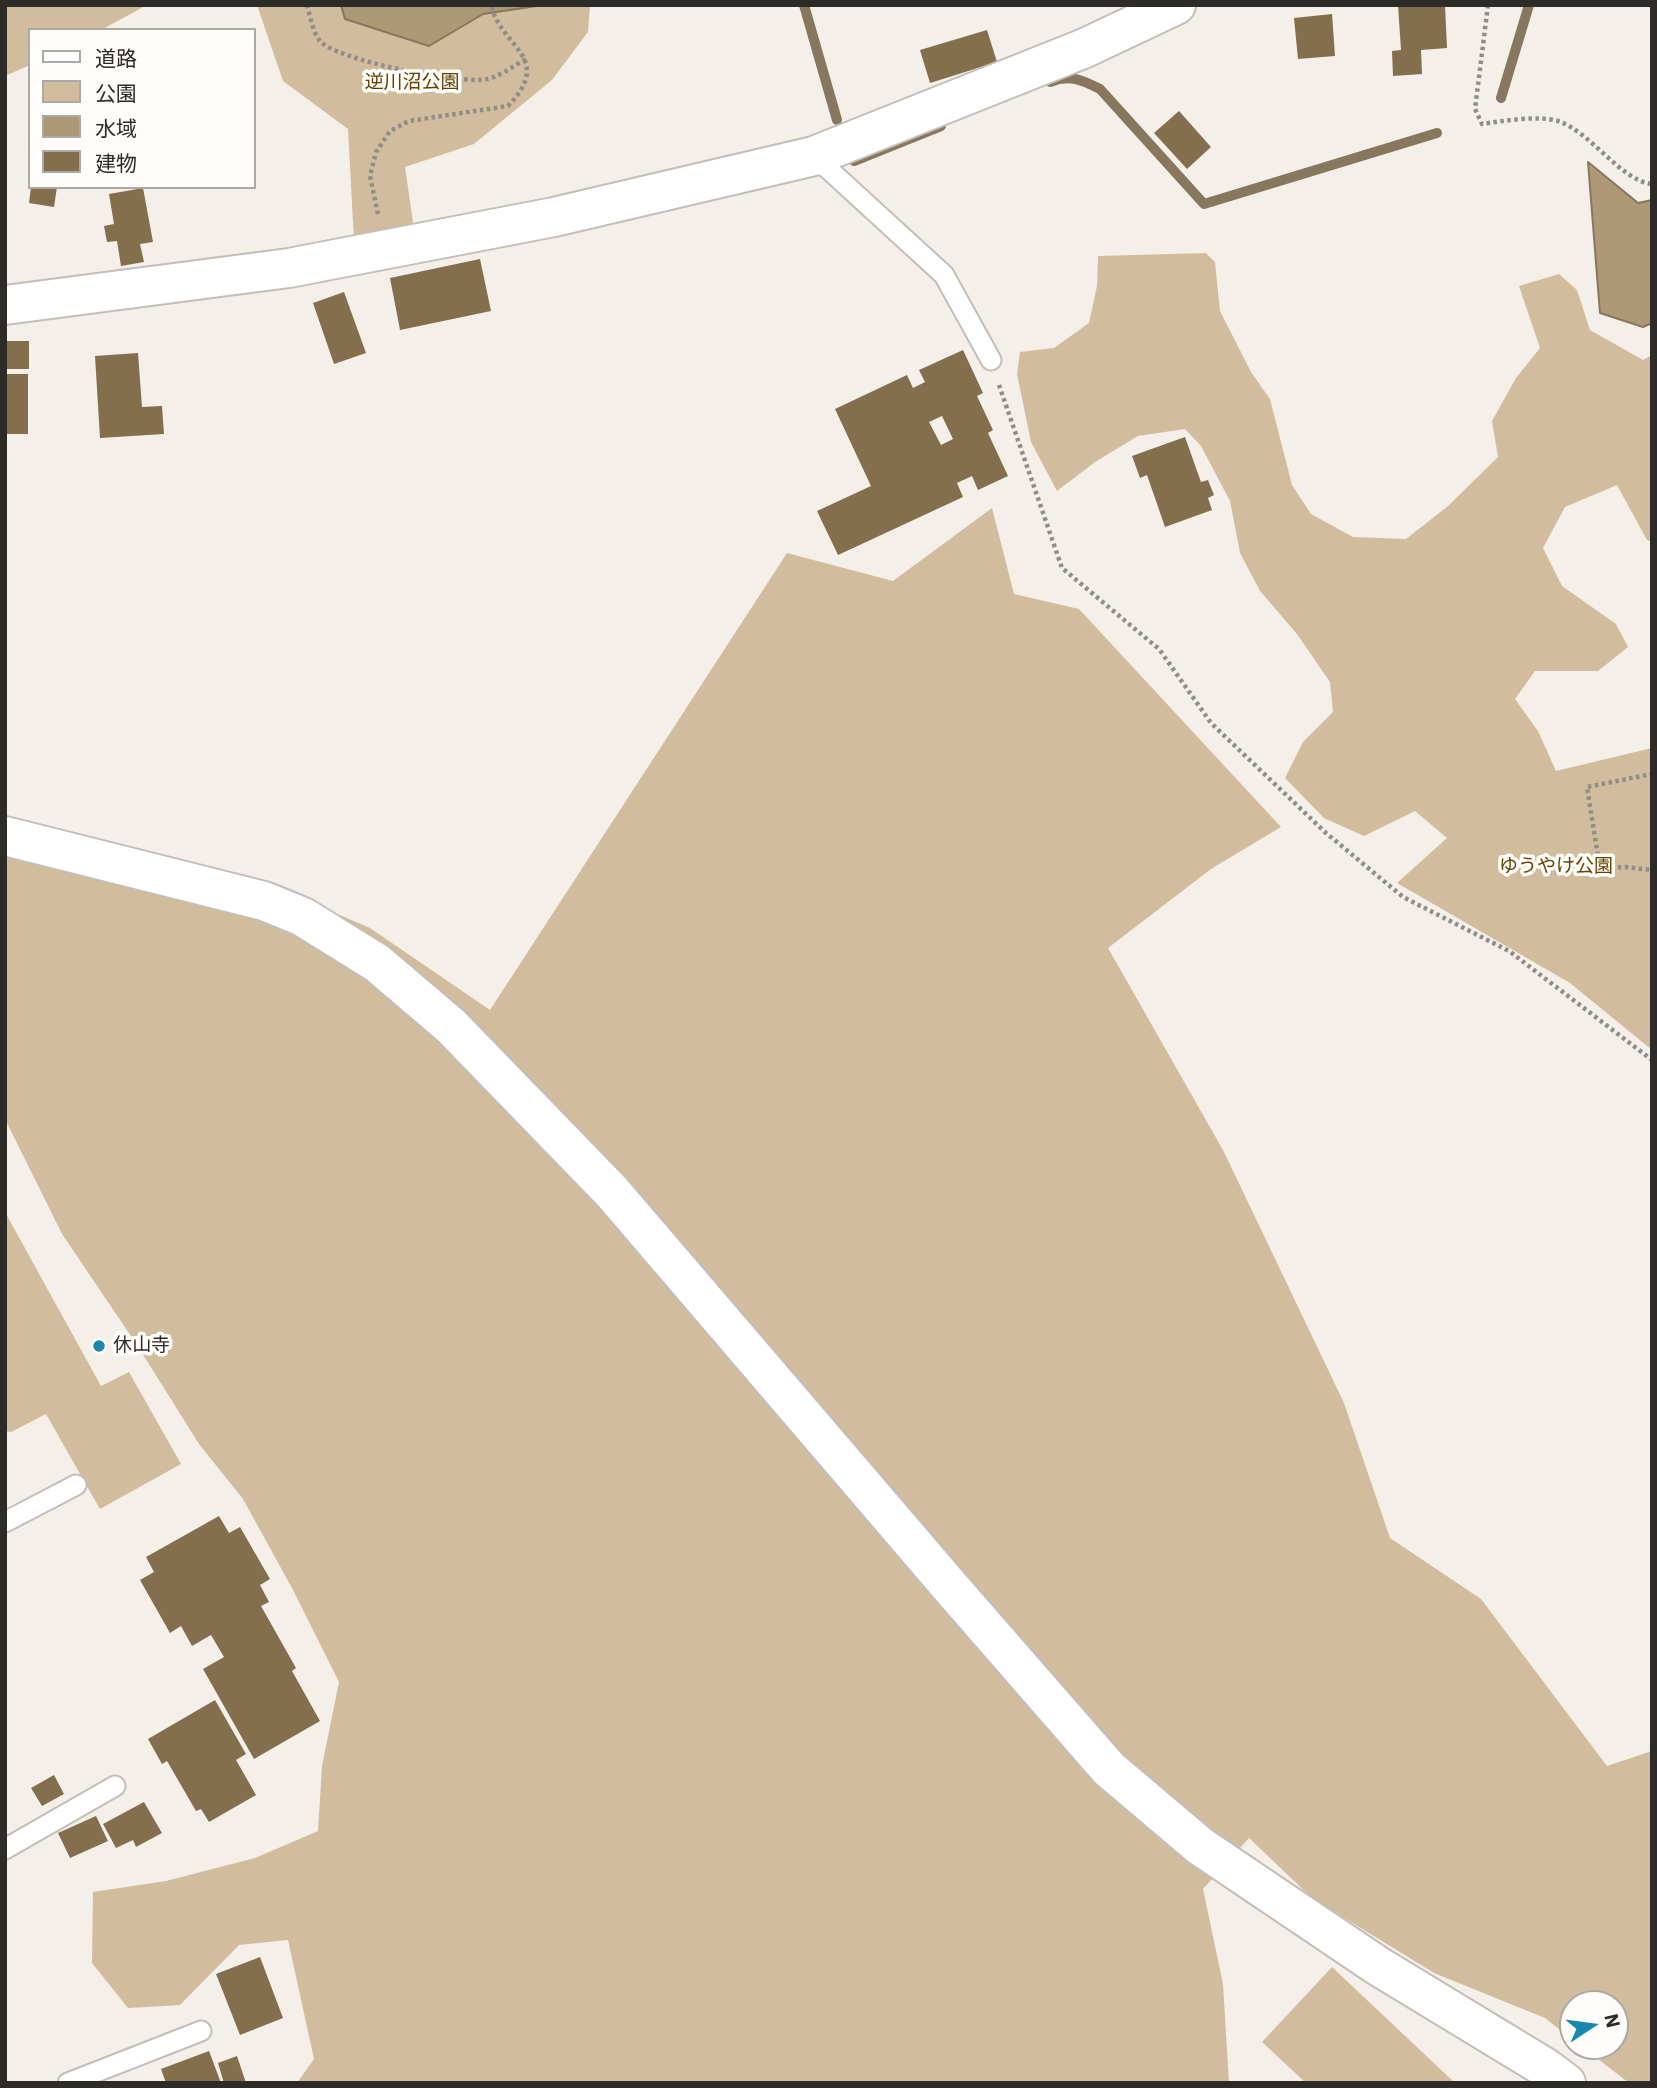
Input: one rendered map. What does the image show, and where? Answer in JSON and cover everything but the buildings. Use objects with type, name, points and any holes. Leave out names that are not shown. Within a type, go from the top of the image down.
[{"type":"street","points":[[5,305],[289,268],[554,217],[814,156],[1085,48],[1176,5]]},
{"type":"street","points":[[5,836],[264,901],[303,917],[377,963],[451,1026],[612,1192],[1109,1769],[1200,1846],[1378,1966],[1516,2049],[1566,2083]]},
{"type":"lane","points":[[814,156],[944,275],[991,360]]},
{"type":"lane","points":[[5,1522],[76,1485]]},
{"type":"lane","points":[[5,1849],[115,1786]]},
{"type":"lane","points":[[68,2083],[201,2031]]},
{"type":"path","points":[[307,5],[318,40],[329,49],[360,59],[443,78],[487,79],[526,59]]},
{"type":"path","points":[[385,250],[370,176],[376,152],[390,131],[409,121],[508,106],[519,95],[527,78],[526,59],[493,16],[491,5]]},
{"type":"path","points":[[1488,5],[1475,109],[1482,124],[1523,120],[1558,121],[1583,136],[1623,170],[1643,183],[1652,184]]},
{"type":"path","points":[[991,360],[1062,568],[1159,649],[1211,723],[1326,833],[1364,865],[1403,897],[1509,951],[1652,1060]]},
{"type":"path","points":[[1600,869],[1587,787],[1652,774]]},
{"type":"path","points":[[1548,873],[1625,867],[1652,870]]},
{"type":"green space","points":[[5,5],[147,5],[105,28],[28,28],[28,66],[5,76]]},
{"type":"green space","name":"逆川沼公園","points":[[257,5],[590,5],[588,32],[552,80],[474,144],[405,167],[414,229],[354,241],[348,129],[283,81]]},
{"type":"green space","name":"ゆうやけ公園","points":[[1206,253],[1215,262],[1220,311],[1251,372],[1270,399],[1292,485],[1311,514],[1353,537],[1406,539],[1448,506],[1498,457],[1492,421],[1516,378],[1540,348],[1519,286],[1559,274],[1577,290],[1590,330],[1643,360],[1652,355],[1652,542],[1647,540],[1617,485],[1565,507],[1543,548],[1562,586],[1616,624],[1628,647],[1598,671],[1535,671],[1515,699],[1538,731],[1556,771],[1652,748],[1652,1050],[1570,983],[1397,883],[1447,838],[1415,811],[1364,836],[1324,818],[1285,778],[1303,742],[1333,712],[1330,682],[1297,634],[1260,591],[1240,553],[1230,501],[1201,446],[1185,429],[1138,436],[1095,462],[1057,491],[1031,442],[1017,374],[1020,352],[1054,348],[1089,323],[1097,286],[1098,256]]},
{"type":"green space","points":[[992,508],[1014,594],[1079,609],[1281,827],[1211,869],[1108,948],[1223,1150],[1344,1403],[1390,1538],[1481,1599],[1607,1766],[1652,1751],[1652,2083],[1629,2083],[1599,2060],[1629,2060],[1629,1990],[1559,1990],[1559,2029],[1545,2018],[1434,1973],[1312,1898],[1249,1838],[1203,1889],[1223,1984],[1229,2083],[297,2083],[314,2059],[288,1940],[239,1945],[180,2005],[128,2008],[92,1963],[93,1892],[166,1881],[255,1858],[318,1831],[322,1766],[339,1682],[243,1499],[199,1444],[135,1342],[62,1234],[5,1119],[5,855],[139,888],[247,875],[370,928],[490,1010],[787,553],[893,581]]},
{"type":"green space","points":[[5,1212],[101,1386],[129,1372],[181,1464],[100,1509],[46,1414],[11,1432],[5,1431]]},
{"type":"green space","points":[[1332,1967],[1455,2083],[1306,2083],[1262,2042]]},
{"type":"water","points":[[341,5],[543,5],[483,14],[429,46],[345,19]]},
{"type":"water","points":[[1588,162],[1638,203],[1652,200],[1652,323],[1643,327],[1600,313]]},
{"type":"waterway","points":[[804,5],[837,120]]},
{"type":"waterway","points":[[1501,98],[1529,5]]},
{"type":"waterway","points":[[1050,82],[1064,78],[1076,79],[1100,89],[1204,204],[1437,133]]},
{"type":"waterway","points":[[847,153],[854,161],[941,126]]},
{"type":"place","name":"休山寺","points":[[99,1346]]}]
